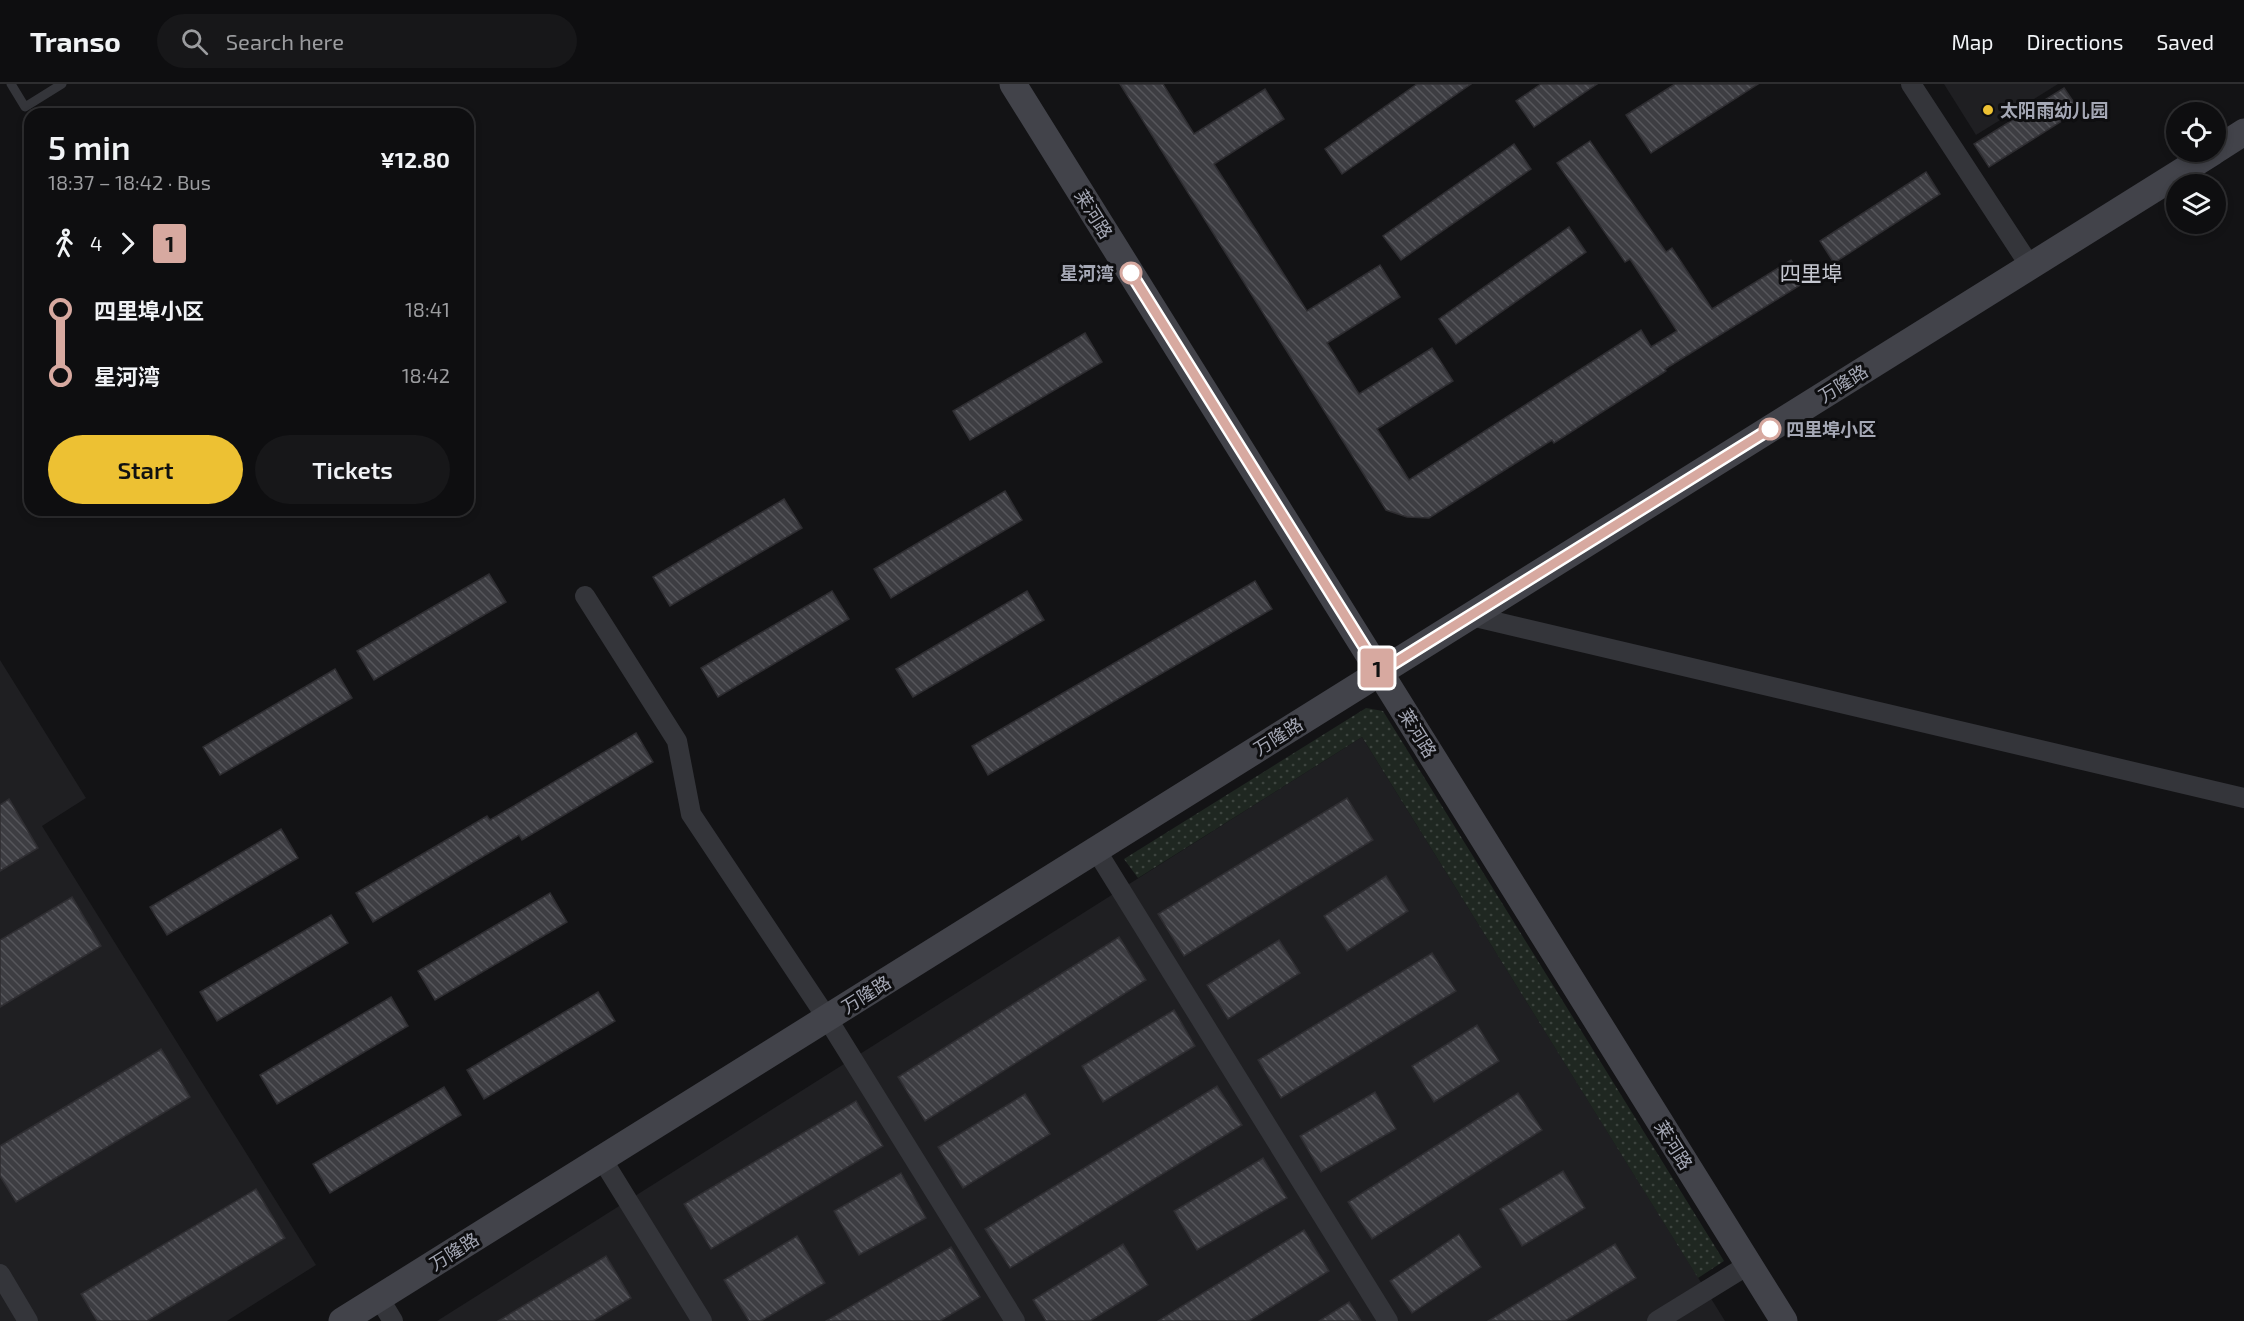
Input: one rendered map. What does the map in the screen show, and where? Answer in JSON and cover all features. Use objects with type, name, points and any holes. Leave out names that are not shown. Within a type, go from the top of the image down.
[{"type":"street","name":"莱河路","points":[[1013,84],[1784,1321]]},
{"type":"street","points":[[1911,84],[2030,266]]},
{"type":"street","name":"万隆路","points":[[2226,143],[2244,132]]},
{"type":"street","name":"万隆路","points":[[342,1321],[2196,162]]},
{"type":"street","points":[[585,596],[677,741],[691,814],[827,1018],[1016,1321]]},
{"type":"street","points":[[1471,616],[2244,798]]},
{"type":"street","points":[[1096,850],[1388,1321]]},
{"type":"street","points":[[602,1159],[702,1321]]},
{"type":"street","points":[[1658,1321],[1749,1265]]},
{"type":"street","points":[[0,1274],[28,1321]]},
{"type":"street","points":[[378,1298],[393,1321]]},
{"type":"lane","points":[[10,84],[25,107],[62,84]]},
{"type":"shaded area","name":"太阳雨幼儿园","points":[[1944,84],[2058,84],[1976,135]]},
{"type":"shaded area","points":[[0,660],[86,798],[42,826],[316,1265],[227,1321],[0,1321]]},
{"type":"shaded area","points":[[1366,708],[1383,711],[1724,1261],[1698,1278],[1362,737],[1138,878],[1124,859]]},
{"type":"shaded area","points":[[1362,737],[1725,1321],[437,1321]]},
{"type":"building","points":[[1120,84],[1163,84],[1194,134],[1265,89],[1284,119],[1214,164],[1307,311],[1380,265],[1400,297],[1327,343],[1359,394],[1432,348],[1453,381],[1377,429],[1409,480],[1641,330],[1651,347],[1677,331],[1630,259],[1625,262],[1557,163],[1590,141],[1666,252],[1672,248],[1712,309],[1791,260],[1805,282],[1665,369],[1666,371],[1554,443],[1552,440],[1429,518],[1407,517],[1386,510]]},
{"type":"building","points":[[1417,84],[1471,84],[1342,174],[1325,149]]},
{"type":"building","points":[[1541,84],[1597,84],[1534,127],[1516,101]]},
{"type":"building","points":[[1675,84],[1758,84],[1651,153],[1626,115]]},
{"type":"building","points":[[2064,88],[2079,110],[1989,167],[1974,144]]},
{"type":"building","points":[[1514,144],[1531,169],[1401,260],[1383,236]]},
{"type":"building","points":[[1926,172],[1940,194],[1834,263],[1820,241]]},
{"type":"building","points":[[1569,227],[1586,252],[1456,344],[1439,319]]},
{"type":"building","points":[[1085,333],[1102,362],[970,440],[953,411]]},
{"type":"building","points":[[1005,491],[1022,520],[891,598],[874,569]]},
{"type":"building","points":[[784,499],[802,528],[670,606],[653,577]]},
{"type":"building","points":[[489,574],[506,602],[374,680],[357,651]]},
{"type":"building","points":[[1255,581],[1272,609],[988,775],[972,746]]},
{"type":"building","points":[[832,591],[849,619],[718,697],[701,668]]},
{"type":"building","points":[[1027,591],[1044,620],[913,697],[896,669]]},
{"type":"building","points":[[335,669],[352,698],[220,775],[203,747]]},
{"type":"building","points":[[636,733],[653,762],[522,840],[519,835],[373,922],[356,893],[487,816],[490,820]]},
{"type":"building","points":[[1347,798],[1373,840],[1184,956],[1158,914]]},
{"type":"building","points":[[9,799],[38,848],[0,871],[0,805]]},
{"type":"building","points":[[281,829],[298,858],[167,935],[150,907]]},
{"type":"building","points":[[1386,876],[1408,911],[1347,951],[1324,916]]},
{"type":"building","points":[[550,893],[567,922],[435,1000],[418,971]]},
{"type":"building","points":[[72,897],[101,946],[0,1007],[0,940]]},
{"type":"building","points":[[331,915],[348,943],[217,1021],[200,992]]},
{"type":"building","points":[[1119,937],[1146,980],[925,1121],[898,1077]]},
{"type":"building","points":[[1279,940],[1300,973],[1228,1019],[1207,985]]},
{"type":"building","points":[[1432,953],[1456,991],[1281,1098],[1258,1060]]},
{"type":"building","points":[[598,992],[615,1021],[484,1099],[467,1070]]},
{"type":"building","points":[[391,997],[408,1026],[277,1104],[260,1075]]},
{"type":"building","points":[[1174,1010],[1195,1046],[1103,1102],[1082,1066]]},
{"type":"building","points":[[1477,1025],[1499,1061],[1434,1102],[1412,1066]]},
{"type":"building","points":[[161,1049],[190,1097],[16,1202],[0,1176],[0,1146]]},
{"type":"building","points":[[1217,1086],[1242,1125],[1010,1268],[985,1229]]},
{"type":"building","points":[[444,1087],[461,1115],[330,1193],[313,1164]]},
{"type":"building","points":[[1375,1092],[1396,1129],[1321,1172],[1300,1136]]},
{"type":"building","points":[[1518,1093],[1542,1130],[1372,1239],[1348,1202]]},
{"type":"building","points":[[1025,1094],[1050,1134],[963,1188],[938,1147]]},
{"type":"building","points":[[856,1101],[883,1146],[711,1249],[684,1204]]},
{"type":"building","points":[[1263,1158],[1287,1198],[1197,1250],[1174,1211]]},
{"type":"building","points":[[1563,1171],[1585,1208],[1522,1246],[1500,1209]]},
{"type":"building","points":[[901,1173],[926,1218],[859,1255],[834,1211]]},
{"type":"building","points":[[256,1189],[285,1238],[147,1321],[97,1321],[81,1294]]},
{"type":"building","points":[[1304,1230],[1329,1271],[1249,1321],[1158,1321]]},
{"type":"building","points":[[1459,1234],[1481,1267],[1412,1313],[1390,1281]]},
{"type":"building","points":[[797,1236],[825,1283],[761,1321],[749,1321],[724,1280]]},
{"type":"building","points":[[1123,1244],[1148,1285],[1090,1321],[1046,1321],[1033,1300]]},
{"type":"building","points":[[1615,1244],[1636,1278],[1565,1321],[1488,1321]]},
{"type":"building","points":[[951,1247],[980,1297],[940,1321],[826,1321]]},
{"type":"building","points":[[606,1256],[631,1298],[593,1321],[498,1321]]},
{"type":"building","points":[[1349,1302],[1361,1321],[1319,1321]]},
{"type":"bus line","name":"1","points":[[1131,273],[1380,672],[1770,429]]},
{"type":"place","name":"太阳雨幼儿园","points":[[1988,110]]},
{"type":"place","name":"星河湾","points":[[1131,273]]},
{"type":"place","name":"四里埠小区","points":[[1770,429]]},
{"type":"district","name":"四里埠","points":[[1811,272]]}]
